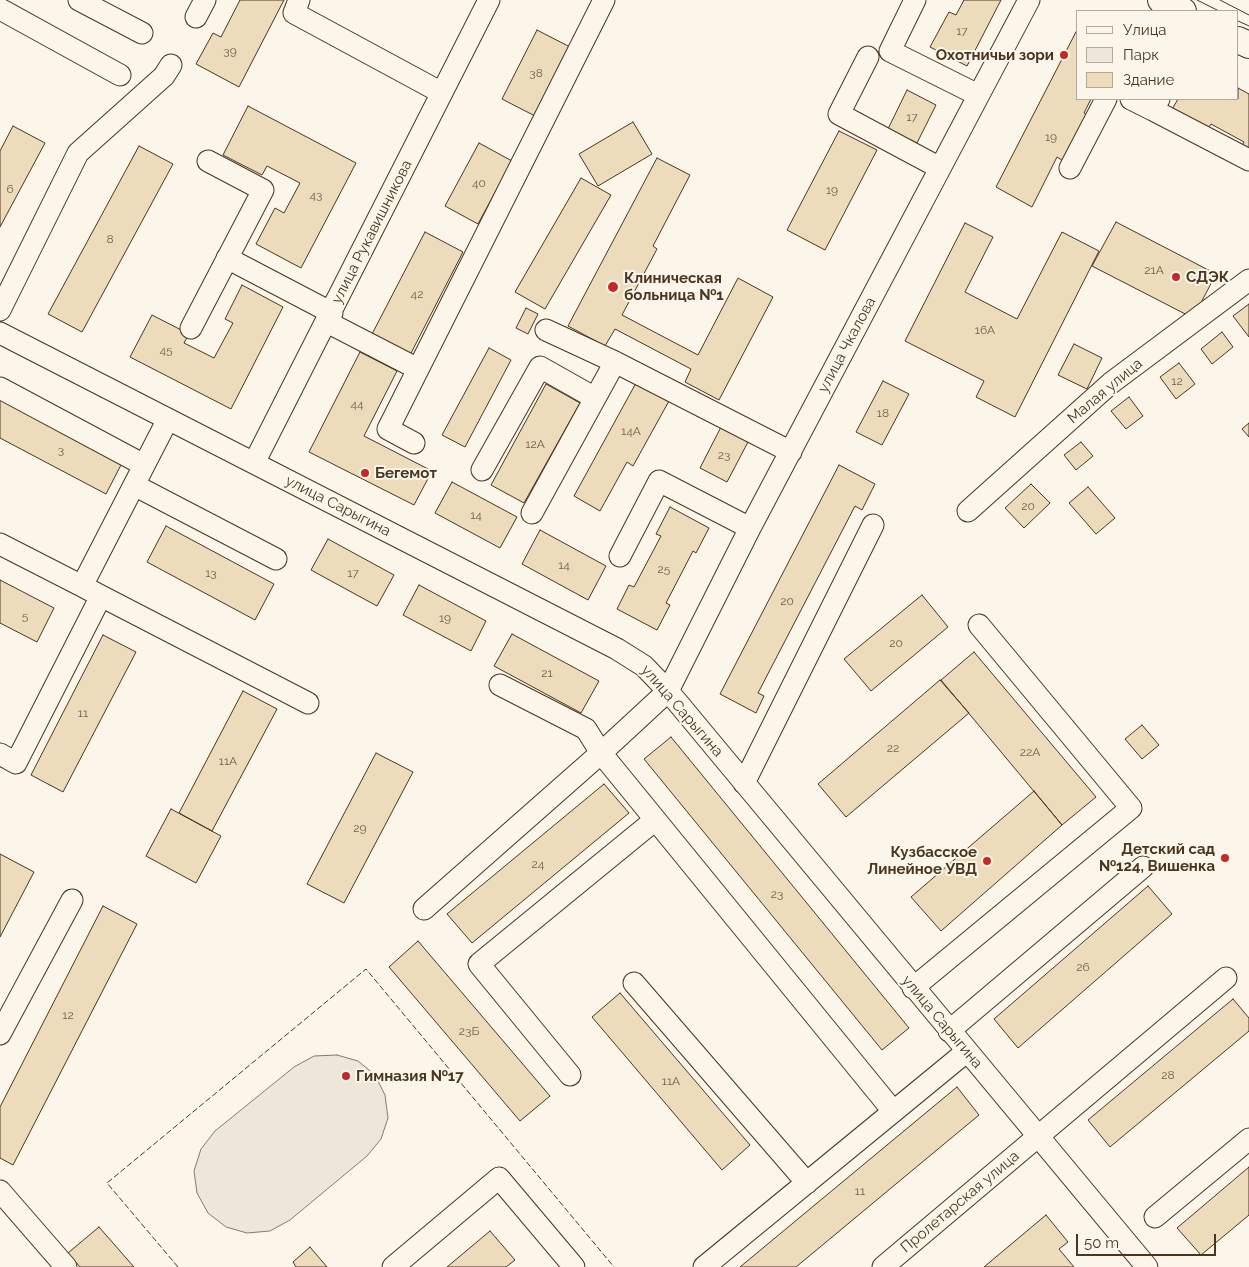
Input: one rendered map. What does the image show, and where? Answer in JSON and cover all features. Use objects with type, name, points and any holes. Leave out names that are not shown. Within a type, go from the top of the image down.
[{"type":"main road","points":[[1161,0],[1181,10]]},
{"type":"street","points":[[79,0],[142,33]]},
{"type":"street","points":[[299,0],[294,13],[442,93]]},
{"type":"street","name":"улица Рукавишникова","points":[[254,464],[489,0]]},
{"type":"street","points":[[414,444],[388,429],[604,0]]},
{"type":"street","points":[[915,0],[890,51],[978,95]]},
{"type":"street","name":"улица Чкалова","points":[[668,691],[750,528],[1029,0]]},
{"type":"street","points":[[0,9],[120,76]]},
{"type":"street","points":[[868,57],[839,114],[940,168]]},
{"type":"street","points":[[0,310],[78,153],[164,76],[171,65]]},
{"type":"street","points":[[1070,168],[1105,100]]},
{"type":"street","points":[[1136,100],[1156,104],[1249,160]]},
{"type":"street","points":[[192,328],[263,190],[208,161]]},
{"type":"street","points":[[228,258],[418,369]]},
{"type":"street","name":"Малая улица","points":[[968,511],[1112,383],[1249,280]]},
{"type":"street","points":[[546,330],[615,362],[791,452]]},
{"type":"street","name":"улица Сарыгина","points":[[0,333],[617,649],[644,666],[668,691],[1146,1267]]},
{"type":"street","points":[[532,513],[615,362]]},
{"type":"street","points":[[482,470],[540,366],[595,398]]},
{"type":"street","points":[[0,388],[144,465]]},
{"type":"street","points":[[82,586],[168,419]]},
{"type":"street","points":[[620,556],[659,481],[750,528]]},
{"type":"street","points":[[134,485],[276,559]]},
{"type":"street","points":[[744,783],[873,525]]},
{"type":"street","points":[[0,544],[308,703]]},
{"type":"street","points":[[0,754],[16,763],[101,596]]},
{"type":"street","points":[[913,988],[1132,808],[979,625]]},
{"type":"street","points":[[500,685],[586,729],[601,753],[654,820],[893,1112]]},
{"type":"street","points":[[424,909],[601,753],[668,691]]},
{"type":"street","points":[[570,1075],[479,964],[654,820]]},
{"type":"street","points":[[949,1031],[1143,867]]},
{"type":"street","points":[[0,1034],[72,900]]},
{"type":"street","name":"Пролетарская улица","points":[[883,1267],[1226,978]]},
{"type":"street","points":[[634,983],[807,1182]]},
{"type":"street","points":[[704,1267],[966,1052]]},
{"type":"street","points":[[1155,1217],[1249,1139]]},
{"type":"street","points":[[393,1267],[499,1178],[574,1267]]},
{"type":"street","points":[[0,1191],[66,1267]]},
{"type":"green space","points":[[337,1055],[358,1061],[375,1075],[385,1095],[388,1118],[381,1139],[367,1156],[290,1220],[270,1231],[247,1233],[226,1227],[208,1213],[197,1193],[194,1171],[201,1149],[215,1131],[294,1067],[314,1056]]},
{"type":"building","points":[[240,0],[284,0],[239,87],[196,64],[213,33],[221,37]]},
{"type":"building","points":[[964,0],[1001,0],[967,66],[930,47],[949,12],[956,15]]},
{"type":"building","points":[[537,30],[570,47],[535,116],[502,99]]},
{"type":"building","points":[[1076,32],[1076,100],[1090,100],[1084,113],[1091,118],[1068,164],[1057,157],[1032,207],[996,187]]},
{"type":"building","points":[[1239,89],[1249,94],[1249,151],[1241,147],[1244,142],[1211,124],[1207,130],[1171,111],[1177,100],[1239,100]]},
{"type":"building","points":[[907,90],[936,105],[917,143],[888,129]]},
{"type":"building","points":[[248,106],[356,163],[301,268],[256,244],[275,208],[284,213],[300,183],[267,166],[262,175],[223,155]]},
{"type":"building","points":[[633,122],[652,154],[598,186],[579,154]]},
{"type":"building","points":[[13,126],[45,143],[0,227],[0,151]]},
{"type":"building","points":[[839,131],[877,150],[825,250],[787,230]]},
{"type":"building","points":[[479,143],[512,161],[478,224],[445,206]]},
{"type":"building","points":[[139,146],[173,164],[82,332],[48,314]]},
{"type":"building","name":"Клиническая больница №1","points":[[657,158],[690,175],[653,246],[657,249],[622,315],[698,355],[738,278],[773,297],[719,400],[685,382],[691,369],[615,329],[605,346],[568,326]]},
{"type":"building","points":[[581,178],[611,195],[545,309],[515,292]]},
{"type":"building","points":[[1116,222],[1216,274],[1193,318],[1092,266]]},
{"type":"building","points":[[965,223],[993,237],[965,292],[1017,319],[1062,232],[1099,251],[1015,417],[976,397],[984,381],[905,341]]},
{"type":"building","points":[[425,232],[463,252],[409,357],[371,336]]},
{"type":"building","points":[[242,285],[283,307],[231,409],[130,357],[152,315],[189,334],[184,343],[214,358],[233,323],[225,319]]},
{"type":"building","points":[[1249,304],[1249,337],[1233,316]]},
{"type":"building","points":[[526,308],[538,314],[528,334],[516,328]]},
{"type":"building","points":[[1222,332],[1233,347],[1212,364],[1201,349]]},
{"type":"building","points":[[1074,344],[1102,358],[1087,389],[1058,375]]},
{"type":"building","points":[[489,348],[511,360],[465,447],[442,435]]},
{"type":"building","points":[[360,352],[397,371],[364,436],[432,471],[414,505],[309,452]]},
{"type":"building","points":[[1179,363],[1195,384],[1176,399],[1160,377]]},
{"type":"building","points":[[883,381],[909,394],[882,445],[856,432]]},
{"type":"building","points":[[636,383],[669,401],[633,466],[627,462],[600,511],[574,496]]},
{"type":"building","points":[[546,384],[580,403],[524,503],[491,485]]},
{"type":"building","points":[[1129,397],[1143,416],[1126,429],[1111,411]]},
{"type":"building","points":[[0,398],[122,463],[106,494],[0,438]]},
{"type":"building","points":[[1249,423],[1249,437],[1242,429]]},
{"type":"building","points":[[721,427],[748,442],[727,482],[700,468]]},
{"type":"building","points":[[1081,442],[1093,456],[1076,470],[1064,455]]},
{"type":"building","points":[[839,465],[875,484],[862,510],[855,506],[758,693],[764,696],[756,713],[720,694]]},
{"type":"building","points":[[452,482],[517,517],[500,548],[435,513]]},
{"type":"building","points":[[1031,484],[1050,503],[1024,528],[1005,508]]},
{"type":"building","points":[[1088,487],[1115,518],[1096,534],[1069,503]]},
{"type":"building","points":[[670,507],[709,528],[696,553],[693,551],[666,603],[670,605],[657,630],[617,609],[629,585],[634,587],[661,536],[656,534]]},
{"type":"building","points":[[166,526],[274,584],[255,620],[147,562]]},
{"type":"building","points":[[540,530],[606,566],[588,600],[522,564]]},
{"type":"building","points":[[328,539],[394,575],[377,606],[311,570]]},
{"type":"building","points":[[0,580],[54,608],[37,642],[0,623]]},
{"type":"building","points":[[419,585],[486,621],[471,651],[403,615]]},
{"type":"building","points":[[922,595],[948,627],[871,691],[844,659]]},
{"type":"building","points":[[512,634],[599,681],[581,713],[494,666]]},
{"type":"building","points":[[103,635],[136,652],[63,792],[31,775]]},
{"type":"building","points":[[974,652],[1096,797],[1062,825],[941,680]]},
{"type":"building","points":[[940,680],[969,713],[846,817],[818,784]]},
{"type":"building","points":[[243,691],[277,709],[212,831],[179,813]]},
{"type":"building","points":[[1142,725],[1159,745],[1142,759],[1125,739]]},
{"type":"building","points":[[671,737],[909,1028],[882,1050],[644,759]]},
{"type":"building","points":[[376,753],[413,772],[344,903],[307,884]]},
{"type":"building","points":[[604,784],[629,813],[472,943],[447,914]]},
{"type":"building","name":"Кузбасское Линейное УВД","points":[[1034,791],[1062,825],[941,931],[911,897]]},
{"type":"building","points":[[171,809],[221,836],[196,883],[146,856]]},
{"type":"building","points":[[0,854],[34,872],[0,937]]},
{"type":"building","points":[[1148,886],[1172,914],[1018,1048],[994,1019]]},
{"type":"building","points":[[103,906],[137,924],[13,1165],[0,1158],[0,1107]]},
{"type":"building","points":[[418,941],[550,1096],[520,1121],[389,967]]},
{"type":"building","points":[[620,993],[750,1145],[722,1170],[592,1017]]},
{"type":"building","points":[[1233,999],[1249,1018],[1249,1031],[1110,1147],[1088,1120]]},
{"type":"building","points":[[957,1087],[979,1115],[796,1267],[740,1267]]},
{"type":"building","points":[[1249,1167],[1249,1215],[1201,1255],[1177,1228]]},
{"type":"building","points":[[1046,1215],[1068,1242],[1059,1249],[1074,1267],[984,1267]]},
{"type":"building","points":[[99,1227],[134,1267],[80,1267],[68,1253]]},
{"type":"building","points":[[490,1231],[515,1260],[506,1267],[447,1267]]},
{"type":"building","points":[[310,1247],[327,1267],[296,1267],[293,1262]]},
{"type":"tram line","points":[[1197,0],[1217,10]]},
{"type":"tram line","points":[[1220,0],[1249,15]]},
{"type":"tram line","points":[[1239,21],[1249,26]]},
{"type":"fence","points":[[178,1267],[107,1183],[366,969],[614,1267]]},
{"type":"place","name":"Охотничьи зори","points":[[1064,55]]},
{"type":"place","name":"СДЭК","points":[[1176,277]]},
{"type":"place","name":"Клиническая больница №1","points":[[613,287]]},
{"type":"place","name":"Бегемот","points":[[365,473]]},
{"type":"place","name":"Детский сад №124, Вишенка","points":[[1225,858]]},
{"type":"place","name":"Кузбасское Линейное УВД","points":[[987,861]]},
{"type":"place","name":"Гимназия №17","points":[[346,1076]]}]
